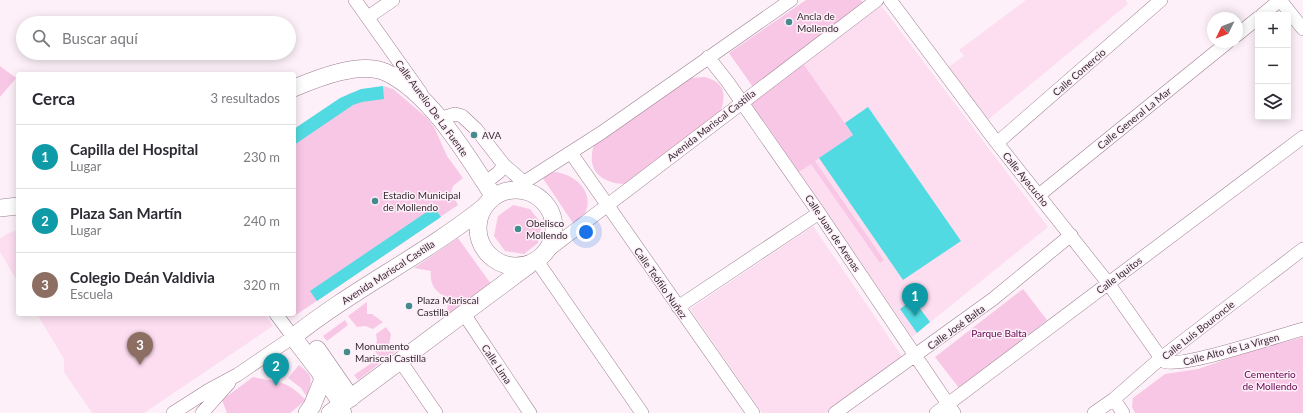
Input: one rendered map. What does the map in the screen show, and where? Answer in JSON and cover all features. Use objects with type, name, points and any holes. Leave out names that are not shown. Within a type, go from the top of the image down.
[{"type":"main road","points":[[296,87],[344,71],[365,69],[384,72],[408,88],[428,105]]},
{"type":"main road","name":"Calle Aurelio De La Fuente","points":[[428,105],[439,119],[488,196]]},
{"type":"main road","points":[[519,186],[544,202],[550,212],[554,232],[551,244],[537,259],[515,266],[505,265],[492,258],[485,252],[478,233],[478,224],[488,196],[519,186]]},
{"type":"main road","name":"Avenida Mariscal Castilla","points":[[298,333],[429,246],[488,196]]},
{"type":"main road","points":[[0,208],[16,206]]},
{"type":"main road","name":"Avenida Mariscal Castilla","points":[[342,407],[537,259]]},
{"type":"main road","points":[[298,333],[323,379],[312,406],[307,413]]},
{"type":"main road","points":[[298,333],[342,407]]},
{"type":"street","name":"Calle Aurelio De La Fuente","points":[[355,0],[418,88],[428,105]]},
{"type":"street","points":[[368,17],[393,0]]},
{"type":"street","points":[[439,119],[455,114],[462,116],[476,130],[519,186],[571,153],[791,0]]},
{"type":"street","name":"Avenida Mariscal Castilla","points":[[537,259],[741,102],[877,0]]},
{"type":"street","name":"Calle Ayacucho","points":[[890,0],[997,143],[1040,195],[1108,283],[1161,358]]},
{"type":"street","name":"Calle Comercio","points":[[997,143],[1161,0]]},
{"type":"street","points":[[1266,12],[1280,0],[1303,29]]},
{"type":"street","points":[[1243,30],[1255,20]]},
{"type":"street","name":"Calle General La Mar","points":[[1040,195],[1221,48]]},
{"type":"street","name":"Calle Juan de Arenas","points":[[708,57],[819,213],[951,408]]},
{"type":"street","name":"Calle Iquitos","points":[[936,413],[951,408],[1108,283],[1303,137]]},
{"type":"street","name":"Calle Teófilo Nuñez","points":[[571,153],[753,413]]},
{"type":"street","points":[[488,196],[499,172],[504,165]]},
{"type":"street","points":[[678,307],[819,213]]},
{"type":"street","name":"Calle José Balta","points":[[835,413],[993,299],[1071,235]]},
{"type":"street","name":"Calle Luis Bouroncle","points":[[1094,413],[1114,399],[1161,358],[1303,249]]},
{"type":"street","points":[[537,259],[642,413]]},
{"type":"street","name":"Calle Lima","points":[[464,314],[530,413]]},
{"type":"street","points":[[173,413],[209,390],[237,375],[298,333],[278,316]]},
{"type":"street","name":"Calle Alto de La Virgen","points":[[1161,358],[1168,364],[1189,361],[1303,329]]},
{"type":"street","points":[[401,362],[436,413]]},
{"type":"street","points":[[202,413],[237,375]]},
{"type":"street","points":[[323,379],[342,407]]},
{"type":"street","points":[[1114,399],[1123,413]]},
{"type":"shaded area","points":[[1026,0],[1126,0],[1128,4],[985,122],[944,70],[964,56],[959,50]]},
{"type":"shaded area","points":[[880,4],[1048,227],[912,337],[749,100]]},
{"type":"shaded area","points":[[813,226],[903,358],[826,413],[762,413],[690,309]]},
{"type":"shaded area","points":[[16,231],[16,279],[0,252],[0,239],[6,234]]},
{"type":"shaded area","points":[[38,316],[266,316],[273,326],[144,413],[92,413],[64,372],[64,359]]},
{"type":"green space","points":[[806,0],[861,0],[865,5],[755,90],[729,53]]},
{"type":"green space","points":[[802,62],[853,135],[815,161],[884,260],[880,263],[811,164],[799,172],[749,100]]},
{"type":"green space","points":[[0,66],[16,78],[0,97]]},
{"type":"green space","points":[[705,77],[713,80],[722,88],[724,98],[719,117],[629,184],[609,181],[596,172],[593,166],[592,158],[596,139],[690,78]]},
{"type":"green space","name":"Estadio Municipal de Mollendo","points":[[383,86],[393,89],[426,117],[434,127],[447,156],[463,178],[453,186],[451,192],[458,205],[296,315],[296,128],[350,93]]},
{"type":"green space","points":[[556,172],[575,179],[586,193],[588,201],[587,209],[583,218],[575,226],[542,177],[548,173]]},
{"type":"green space","points":[[513,205],[530,209],[542,224],[538,243],[524,254],[505,251],[494,236],[498,216]]},
{"type":"green space","points":[[458,238],[491,284],[447,316],[448,297],[440,294],[434,288],[431,280],[431,271],[414,268]]},
{"type":"green space","name":"Parque Balta","points":[[1023,289],[1047,320],[959,388],[935,357]]},
{"type":"green space","points":[[367,302],[367,314],[372,314],[383,322],[373,329],[365,326],[357,327],[348,316]]},
{"type":"green space","points":[[345,320],[348,325],[327,341],[323,336]]},
{"type":"green space","points":[[386,327],[391,334],[389,345],[400,348],[383,361],[373,349],[377,341],[376,334]]},
{"type":"green space","name":"Cementerio de Mollendo","points":[[1303,337],[1303,413],[1135,413],[1132,407],[1133,398],[1165,374],[1198,369],[1241,354]]},
{"type":"green space","points":[[376,360],[379,364],[358,380],[354,375]]},
{"type":"green space","points":[[299,365],[307,372],[311,382],[307,397],[301,388],[288,378]]},
{"type":"green space","points":[[253,377],[276,381],[287,385],[293,388],[306,400],[290,413],[227,413],[222,400]]},
{"type":"building","points":[[383,86],[384,99],[362,102],[353,105],[296,144],[296,128],[340,98],[361,89]]},
{"type":"building","points":[[868,107],[961,241],[903,280],[819,158],[853,135],[845,123]]},
{"type":"building","points":[[434,207],[441,217],[317,301],[310,291]]},
{"type":"building","points":[[913,299],[930,322],[917,333],[900,309]]},
{"type":"place","name":"Ancla de Mollendo","points":[[789,22]]},
{"type":"place","name":"AVA","points":[[474,135]]},
{"type":"place","name":"Estadio Municipal de Mollendo","points":[[375,201]]},
{"type":"place","name":"Obelisco Mollendo","points":[[518,229]]},
{"type":"place","name":"Plaza Mariscal Castilla","points":[[409,306]]},
{"type":"place","name":"Capilla del Hospital","points":[[915,316]]},
{"type":"place","name":"Monumento Mariscal Castilla","points":[[347,352]]},
{"type":"place","name":"Colegio Deán Valdivia","points":[[140,365]]},
{"type":"place","name":"Plaza San Martín","points":[[276,386]]}]
